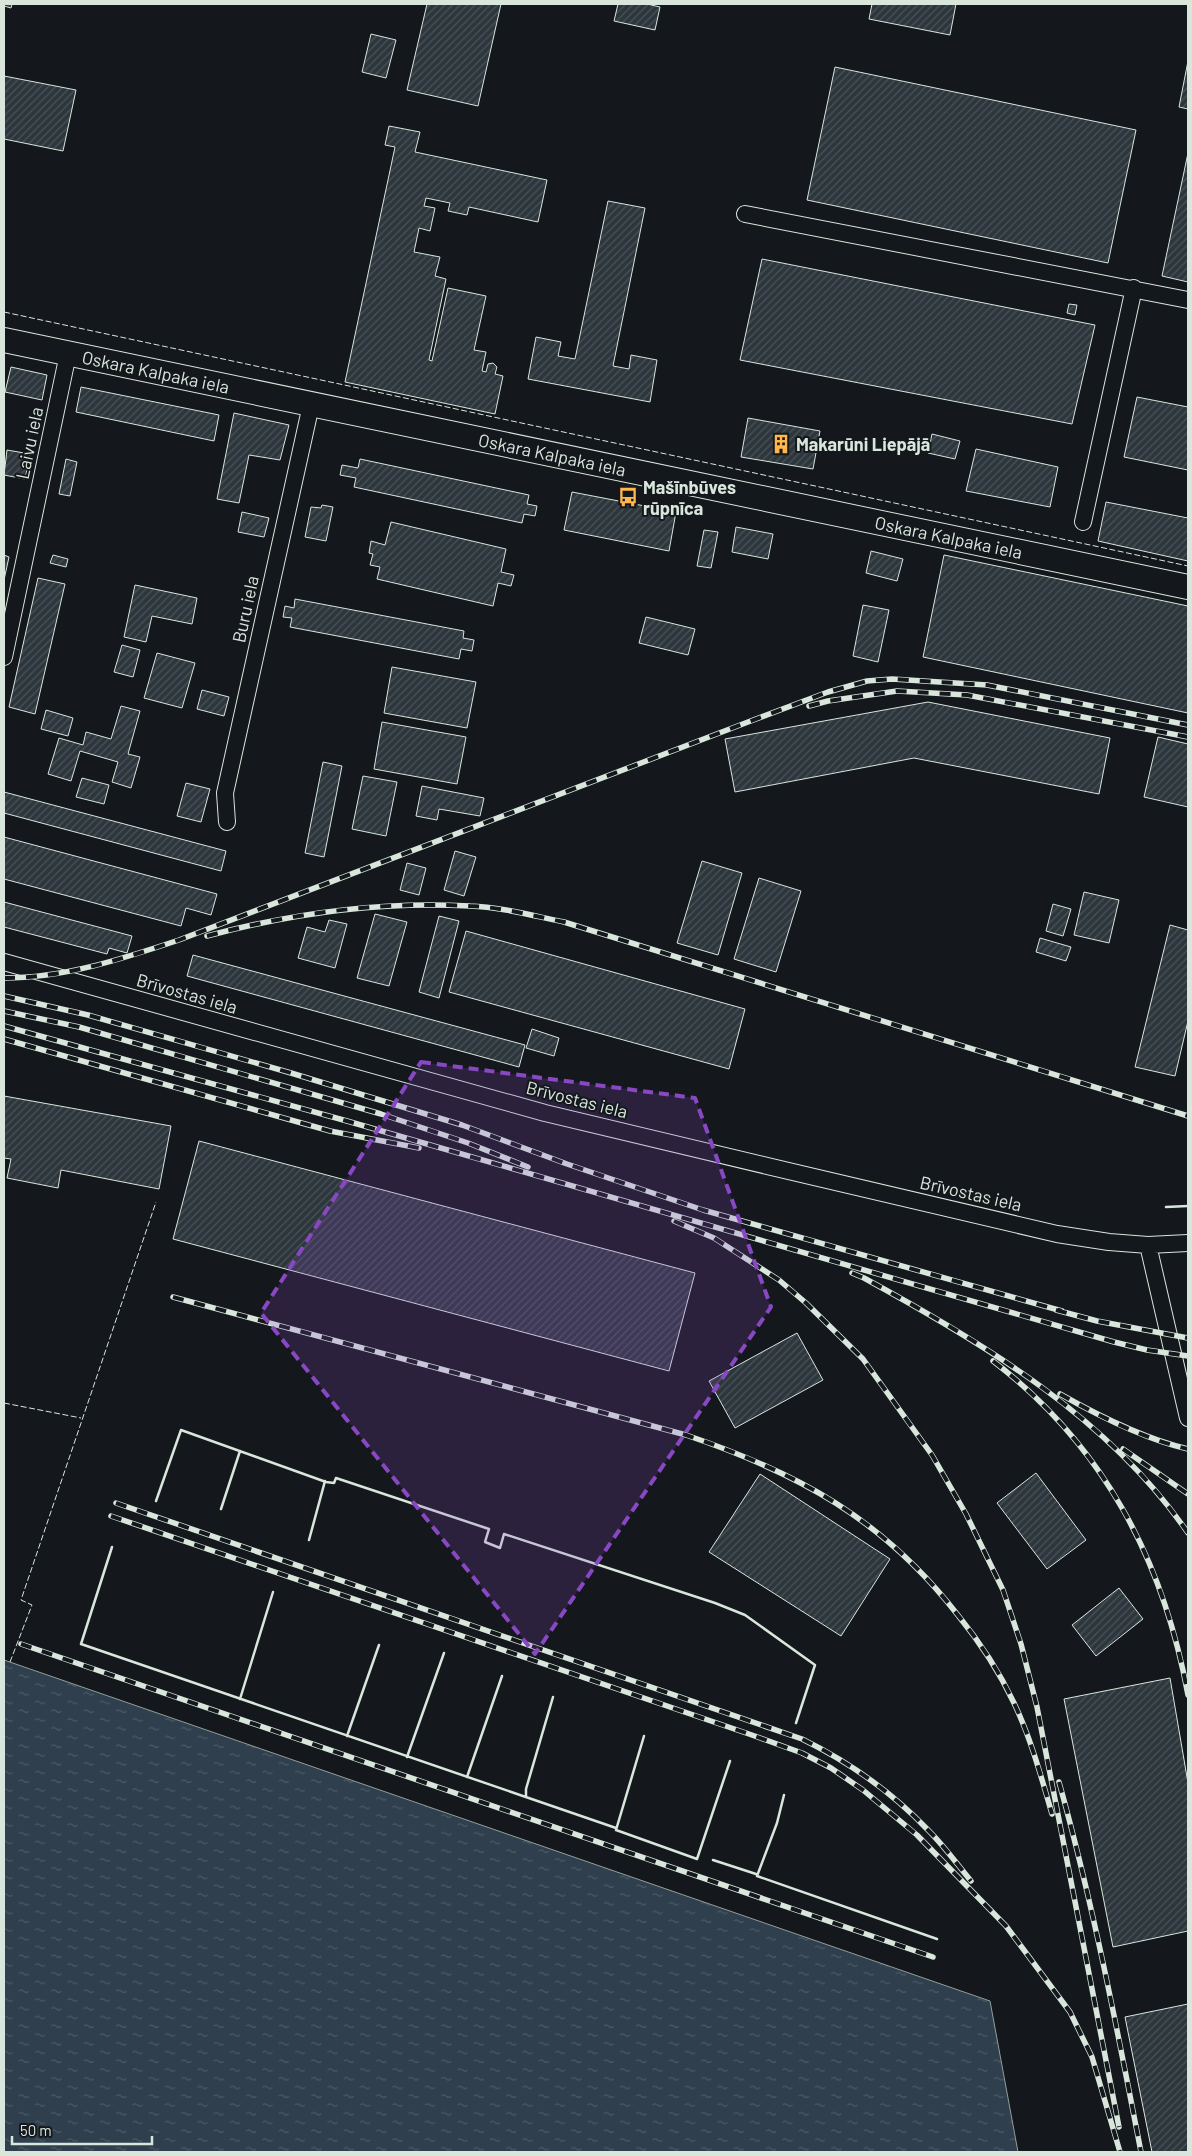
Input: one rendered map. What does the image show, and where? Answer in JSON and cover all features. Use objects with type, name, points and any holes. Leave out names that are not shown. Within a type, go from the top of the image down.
[{"type":"main road","name":"Oskara Kalpaka iela","points":[[4,340],[1188,587]]},
{"type":"street","points":[[745,214],[1188,300]]},
{"type":"street","points":[[1083,522],[1134,288]]},
{"type":"street","name":"Laivu iela","points":[[4,657],[68,354]]},
{"type":"street","name":"Buru iela","points":[[228,822],[225,793],[311,405]]},
{"type":"street","name":"Brīvostas iela","points":[[4,962],[545,1113],[1057,1234],[1109,1242],[1148,1245],[1188,1243]]},
{"type":"street","points":[[1148,1245],[1188,1418]]},
{"type":"highlighted area","points":[[421,1062],[695,1098],[771,1307],[535,1654],[261,1313]]},
{"type":"water","points":[[4,1660],[990,2001],[1018,2152],[4,2152]]},
{"type":"building","points":[[4,4],[12,4],[11,8],[4,6]]},
{"type":"building","points":[[427,4],[501,4],[478,106],[407,90]]},
{"type":"building","points":[[618,4],[647,4],[660,7],[655,30],[614,21]]},
{"type":"building","points":[[872,4],[956,4],[950,35],[869,19]]},
{"type":"building","points":[[371,34],[396,40],[386,78],[362,72]]},
{"type":"building","points":[[1188,61],[1188,109],[1179,107]]},
{"type":"building","points":[[835,67],[1136,130],[1108,263],[807,200]]},
{"type":"building","points":[[4,76],[76,90],[63,151],[4,139]]},
{"type":"building","points":[[389,126],[420,132],[415,152],[547,180],[538,222],[469,207],[467,215],[448,211],[450,203],[426,198],[424,206],[435,208],[430,231],[419,228],[414,252],[440,257],[435,276],[446,279],[429,360],[432,361],[448,288],[486,296],[474,350],[486,352],[482,371],[486,372],[488,364],[493,363],[497,367],[495,374],[503,376],[495,414],[345,382],[395,147],[385,145]]},
{"type":"building","points":[[1188,153],[1188,282],[1162,276]]},
{"type":"building","points":[[608,201],[645,208],[613,366],[629,369],[631,355],[657,360],[650,402],[528,379],[536,337],[561,342],[558,356],[575,359]]},
{"type":"building","points":[[762,259],[1095,325],[1072,424],[740,360]]},
{"type":"building","points":[[1069,304],[1077,305],[1075,315],[1067,313]]},
{"type":"building","points":[[11,367],[47,375],[42,400],[5,392]]},
{"type":"building","points":[[81,387],[219,415],[214,441],[76,412]]},
{"type":"building","points":[[1137,397],[1188,407],[1188,470],[1124,457]]},
{"type":"building","points":[[234,413],[289,425],[280,460],[249,455],[239,503],[217,499]]},
{"type":"building","name":"Makarūni Liepājā","points":[[748,418],[820,431],[813,469],[741,457]]},
{"type":"building","points":[[932,434],[960,441],[955,459],[928,453]]},
{"type":"building","points":[[976,449],[1058,467],[1050,507],[966,491]]},
{"type":"building","points":[[7,450],[30,454],[25,479],[4,475]]},
{"type":"building","points":[[66,459],[77,462],[70,496],[59,494]]},
{"type":"building","points":[[360,459],[529,495],[527,504],[537,506],[535,516],[524,514],[522,523],[354,487],[356,478],[340,475],[342,465],[358,468]]},
{"type":"building","points":[[572,492],[676,512],[669,551],[564,530]]},
{"type":"building","points":[[1106,502],[1188,518],[1188,561],[1098,541]]},
{"type":"building","points":[[322,505],[333,507],[326,541],[305,537],[311,507],[321,508]]},
{"type":"building","points":[[242,512],[269,518],[264,537],[238,532]]},
{"type":"building","points":[[391,522],[506,549],[501,572],[514,575],[511,586],[498,583],[493,606],[377,579],[380,567],[370,565],[373,554],[369,553],[371,541],[385,545]]},
{"type":"building","points":[[736,527],[773,534],[768,559],[732,552]]},
{"type":"building","points":[[704,530],[718,532],[711,568],[697,566]]},
{"type":"building","points":[[871,551],[903,559],[897,581],[866,573]]},
{"type":"building","points":[[4,555],[9,557],[4,580]]},
{"type":"building","points":[[53,555],[68,559],[66,567],[50,563]]},
{"type":"building","points":[[944,555],[1188,606],[1188,713],[923,657]]},
{"type":"building","points":[[38,578],[65,584],[35,714],[9,707]]},
{"type":"building","points":[[135,585],[197,598],[192,624],[152,616],[146,642],[124,637]]},
{"type":"building","points":[[295,599],[464,631],[463,638],[474,640],[472,651],[461,649],[459,659],[290,627],[292,618],[283,617],[285,606],[294,608]]},
{"type":"building","points":[[863,605],[889,610],[878,662],[853,656]]},
{"type":"building","points":[[646,617],[695,629],[688,655],[639,643]]},
{"type":"building","points":[[122,645],[140,650],[133,677],[114,672]]},
{"type":"building","points":[[157,653],[195,663],[182,708],[144,698]]},
{"type":"building","points":[[392,667],[476,682],[467,728],[384,713]]},
{"type":"building","points":[[202,690],[229,697],[224,716],[197,709]]},
{"type":"building","points":[[928,702],[1110,738],[1099,794],[914,758],[735,792],[725,739]]},
{"type":"building","points":[[121,706],[140,711],[128,754],[140,757],[131,788],[112,782],[118,762],[80,751],[71,781],[48,774],[59,738],[83,745],[86,732],[111,739]]},
{"type":"building","points":[[46,710],[73,718],[68,736],[41,729]]},
{"type":"building","points":[[382,722],[466,737],[457,784],[374,769]]},
{"type":"building","points":[[1158,737],[1188,744],[1188,807],[1144,797]]},
{"type":"building","points":[[323,762],[342,766],[324,857],[305,853]]},
{"type":"building","points":[[363,776],[397,782],[386,836],[352,829]]},
{"type":"building","points":[[82,778],[109,785],[104,804],[76,797]]},
{"type":"building","points":[[186,783],[210,789],[201,822],[177,816]]},
{"type":"building","points":[[422,786],[484,798],[480,816],[439,809],[437,820],[416,816]]},
{"type":"building","points":[[4,792],[226,851],[221,871],[4,813]]},
{"type":"building","points":[[4,837],[217,894],[211,915],[186,908],[181,926],[4,879]]},
{"type":"building","points":[[455,851],[476,857],[464,896],[444,890]]},
{"type":"building","points":[[702,861],[742,873],[718,955],[677,943]]},
{"type":"building","points":[[407,863],[426,868],[419,895],[400,890]]},
{"type":"building","points":[[759,878],[801,891],[776,972],[734,959]]},
{"type":"building","points":[[1084,892],[1119,900],[1109,943],[1074,935]]},
{"type":"building","points":[[4,902],[132,936],[127,953],[109,948],[107,954],[4,927]]},
{"type":"building","points":[[1053,904],[1071,909],[1063,936],[1046,931]]},
{"type":"building","points":[[375,914],[407,922],[389,986],[357,978]]},
{"type":"building","points":[[439,916],[459,921],[439,998],[419,992]]},
{"type":"building","points":[[329,920],[347,924],[335,968],[298,958],[307,927],[325,932]]},
{"type":"building","points":[[1170,925],[1188,930],[1188,1021],[1175,1076],[1135,1067]]},
{"type":"building","points":[[466,931],[745,1009],[729,1069],[449,992]]},
{"type":"building","points":[[1040,938],[1071,947],[1066,961],[1036,952]]},
{"type":"building","points":[[193,955],[525,1045],[519,1067],[187,976]]},
{"type":"building","points":[[532,1029],[559,1038],[554,1056],[526,1048]]},
{"type":"building","points":[[4,1096],[171,1126],[159,1189],[61,1170],[58,1188],[7,1178],[11,1159],[4,1158]]},
{"type":"building","points":[[199,1141],[695,1273],[669,1371],[173,1239]]},
{"type":"building","points":[[797,1333],[823,1380],[735,1428],[709,1381]]},
{"type":"building","points":[[1036,1473],[1086,1540],[1047,1569],[997,1503]]},
{"type":"building","points":[[760,1474],[890,1559],[841,1636],[709,1552]]},
{"type":"building","points":[[1119,1588],[1143,1619],[1096,1656],[1072,1625]]},
{"type":"building","points":[[1170,1678],[1188,1783],[1188,1931],[1113,1947],[1064,1699]]},
{"type":"building","points":[[1188,2004],[1188,2152],[1152,2152],[1125,2017]]},
{"type":"railway","points":[[4,978],[49,975],[71,971],[136,954],[179,940],[748,722],[828,692],[867,681],[892,679],[987,685],[1188,725]]},
{"type":"railway","points":[[809,706],[828,701],[897,691],[967,695],[1188,737]]},
{"type":"railway","points":[[207,936],[305,915],[370,907],[437,905],[505,910],[564,922],[1188,1116]]},
{"type":"railway","points":[[4,996],[88,1015],[291,1073],[462,1125],[567,1164],[703,1210],[1062,1311]]},
{"type":"railway","points":[[4,1011],[79,1027],[381,1114],[468,1143],[528,1167]]},
{"type":"railway","points":[[4,1026],[347,1121],[1114,1342],[1147,1350],[1188,1356]]},
{"type":"railway","points":[[4,1039],[330,1131],[419,1148]]},
{"type":"railway","points":[[674,1221],[714,1238],[779,1280],[806,1303],[863,1359],[932,1455],[966,1514],[1003,1590],[1021,1644],[1037,1707],[1119,2127]]},
{"type":"railway","points":[[852,1273],[955,1330],[999,1357],[1042,1387],[1083,1419],[1121,1454],[1156,1492],[1188,1533]]},
{"type":"railway","points":[[173,1297],[686,1435],[765,1466],[801,1483],[836,1503],[899,1551],[929,1581],[981,1646],[1002,1679],[1026,1730],[1052,1814]]},
{"type":"railway","points":[[1056,1310],[1097,1321],[1188,1338]]},
{"type":"railway","points":[[993,1361],[1032,1394],[1067,1430],[1097,1468],[1123,1509],[1145,1552],[1163,1598],[1177,1645],[1188,1695]]},
{"type":"railway","points":[[1060,1394],[1122,1426],[1171,1445],[1188,1449]]},
{"type":"railway","points":[[1123,1449],[1188,1494]]},
{"type":"railway","points":[[116,1503],[802,1739],[870,1779],[901,1804],[935,1837],[971,1881]]},
{"type":"railway","points":[[111,1516],[749,1734],[802,1753],[831,1768],[863,1790],[917,1835],[1006,1926],[1070,2012],[1092,2057],[1120,2152]]},
{"type":"railway","points":[[21,1644],[933,1957]]},
{"type":"railway","points":[[1059,1782],[1094,1920],[1141,2152]]},
{"type":"fence","points":[[4,312],[1188,566]]},
{"type":"fence","points":[[10,1662],[32,1605],[21,1600],[156,1202]]},
{"type":"fence","points":[[4,1403],[81,1418]]},
{"type":"wall","points":[[1166,1207],[1188,1206]]},
{"type":"wall","points":[[156,1501],[181,1430],[326,1482],[334,1483],[336,1478],[489,1529],[485,1542],[500,1548],[504,1534],[715,1603],[745,1615],[815,1665],[796,1723]]},
{"type":"wall","points":[[221,1509],[240,1451]]},
{"type":"wall","points":[[309,1540],[325,1481]]},
{"type":"wall","points":[[112,1547],[81,1644],[616,1828]]},
{"type":"wall","points":[[240,1699],[273,1592]]},
{"type":"wall","points":[[347,1736],[379,1645]]},
{"type":"wall","points":[[407,1757],[444,1653]]},
{"type":"wall","points":[[467,1777],[502,1676]]},
{"type":"wall","points":[[526,1797],[526,1789],[553,1697]]},
{"type":"wall","points":[[644,1736],[616,1830],[697,1859],[730,1761]]},
{"type":"wall","points":[[784,1795],[777,1823],[757,1876],[937,1939]]},
{"type":"wall","points":[[713,1860],[756,1874]]},
{"type":"place","name":"Makarūni Liepājā","points":[[781,444]]},
{"type":"place","name":"Mašīnbūves rūpnīca","points":[[628,497]]}]
